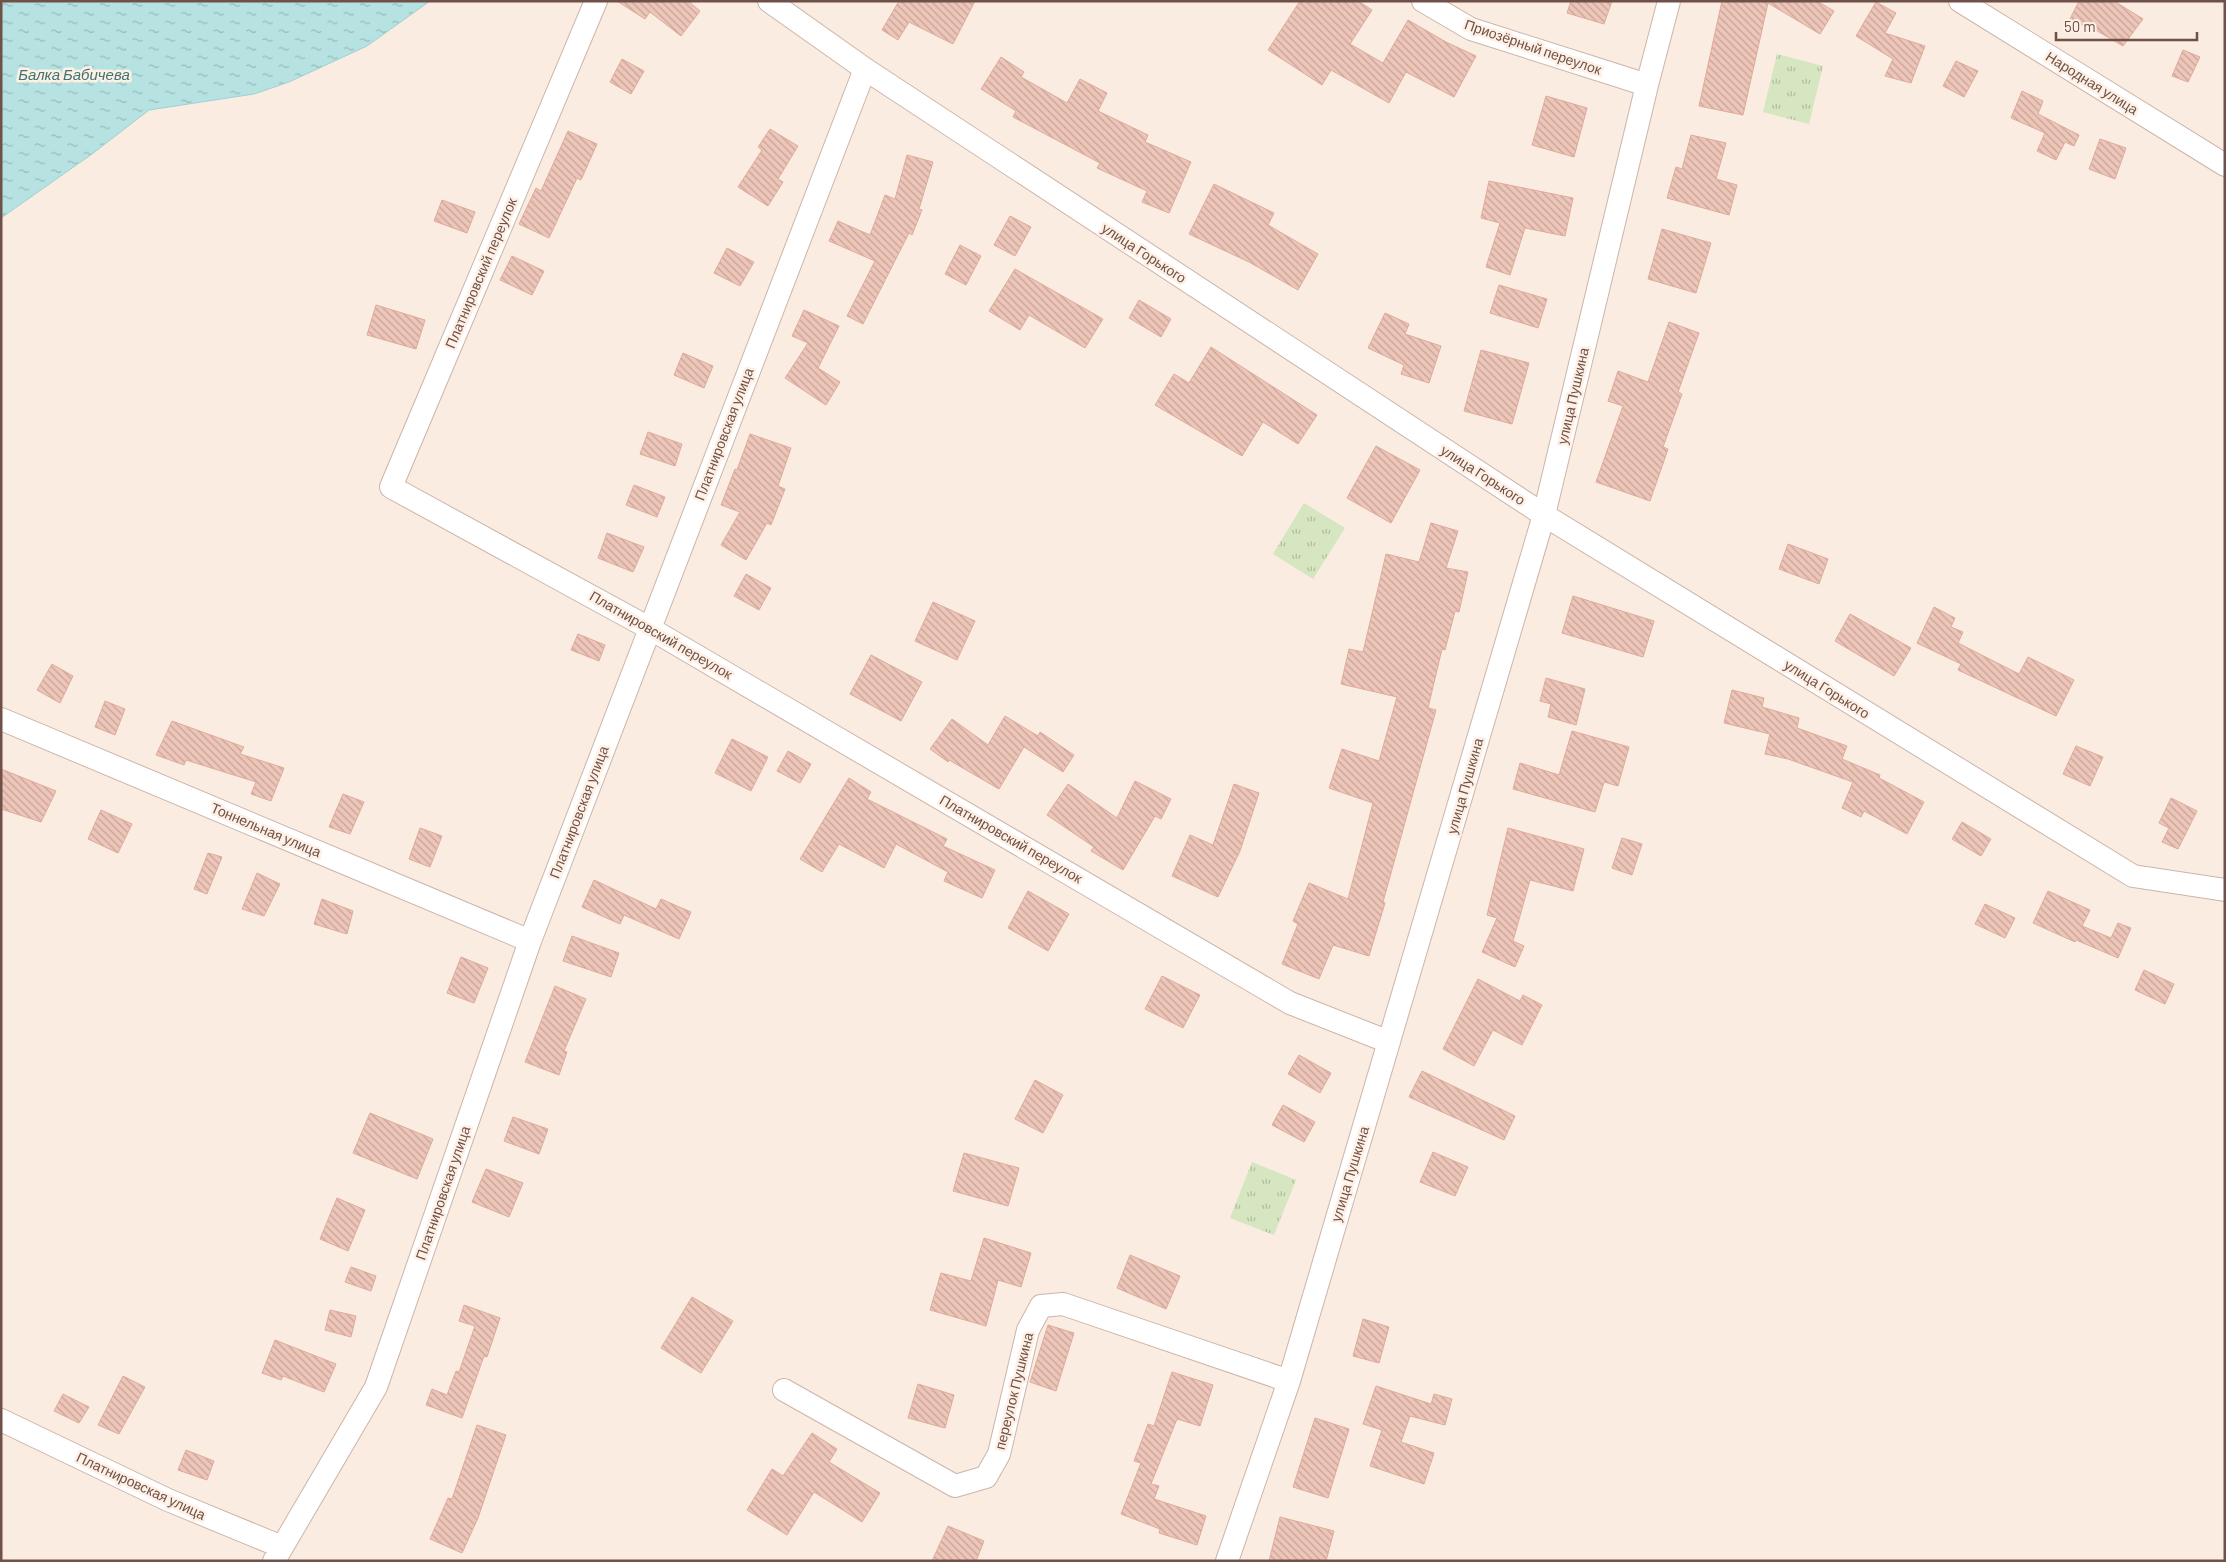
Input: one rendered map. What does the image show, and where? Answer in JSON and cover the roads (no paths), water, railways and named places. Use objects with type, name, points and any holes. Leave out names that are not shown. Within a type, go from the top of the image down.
[{"type":"street","name":"Платнировский переулок","points":[[596,1],[391,487],[650,628],[1290,1003],[1389,1042]]},
{"type":"street","name":"улица Горького","points":[[769,1],[865,69],[1544,515],[2133,876],[2225,890]]},
{"type":"street","name":"Приозёрный переулок","points":[[1423,1],[1470,30],[1647,84]]},
{"type":"street","name":"улица Пушкина","points":[[1227,1561],[1288,1381],[1544,515],[1647,84],[1669,1]]},
{"type":"street","name":"Народная улица","points":[[1960,1],[2225,165]]},
{"type":"street","name":"Платнировская улица","points":[[1,1420],[278,1554],[376,1386],[530,942],[865,69]]},
{"type":"street","name":"Тоннельная улица","points":[[1,719],[530,942]]},
{"type":"street","name":"переулок Пушкина","points":[[784,1390],[955,1486],[986,1477],[999,1454],[1028,1330],[1041,1306],[1063,1304],[1288,1381]]},
{"type":"water","name":"Балка Бабичева","points":[[1,1],[430,1],[367,46],[289,82],[254,94],[149,110],[92,154],[1,218]]}]
